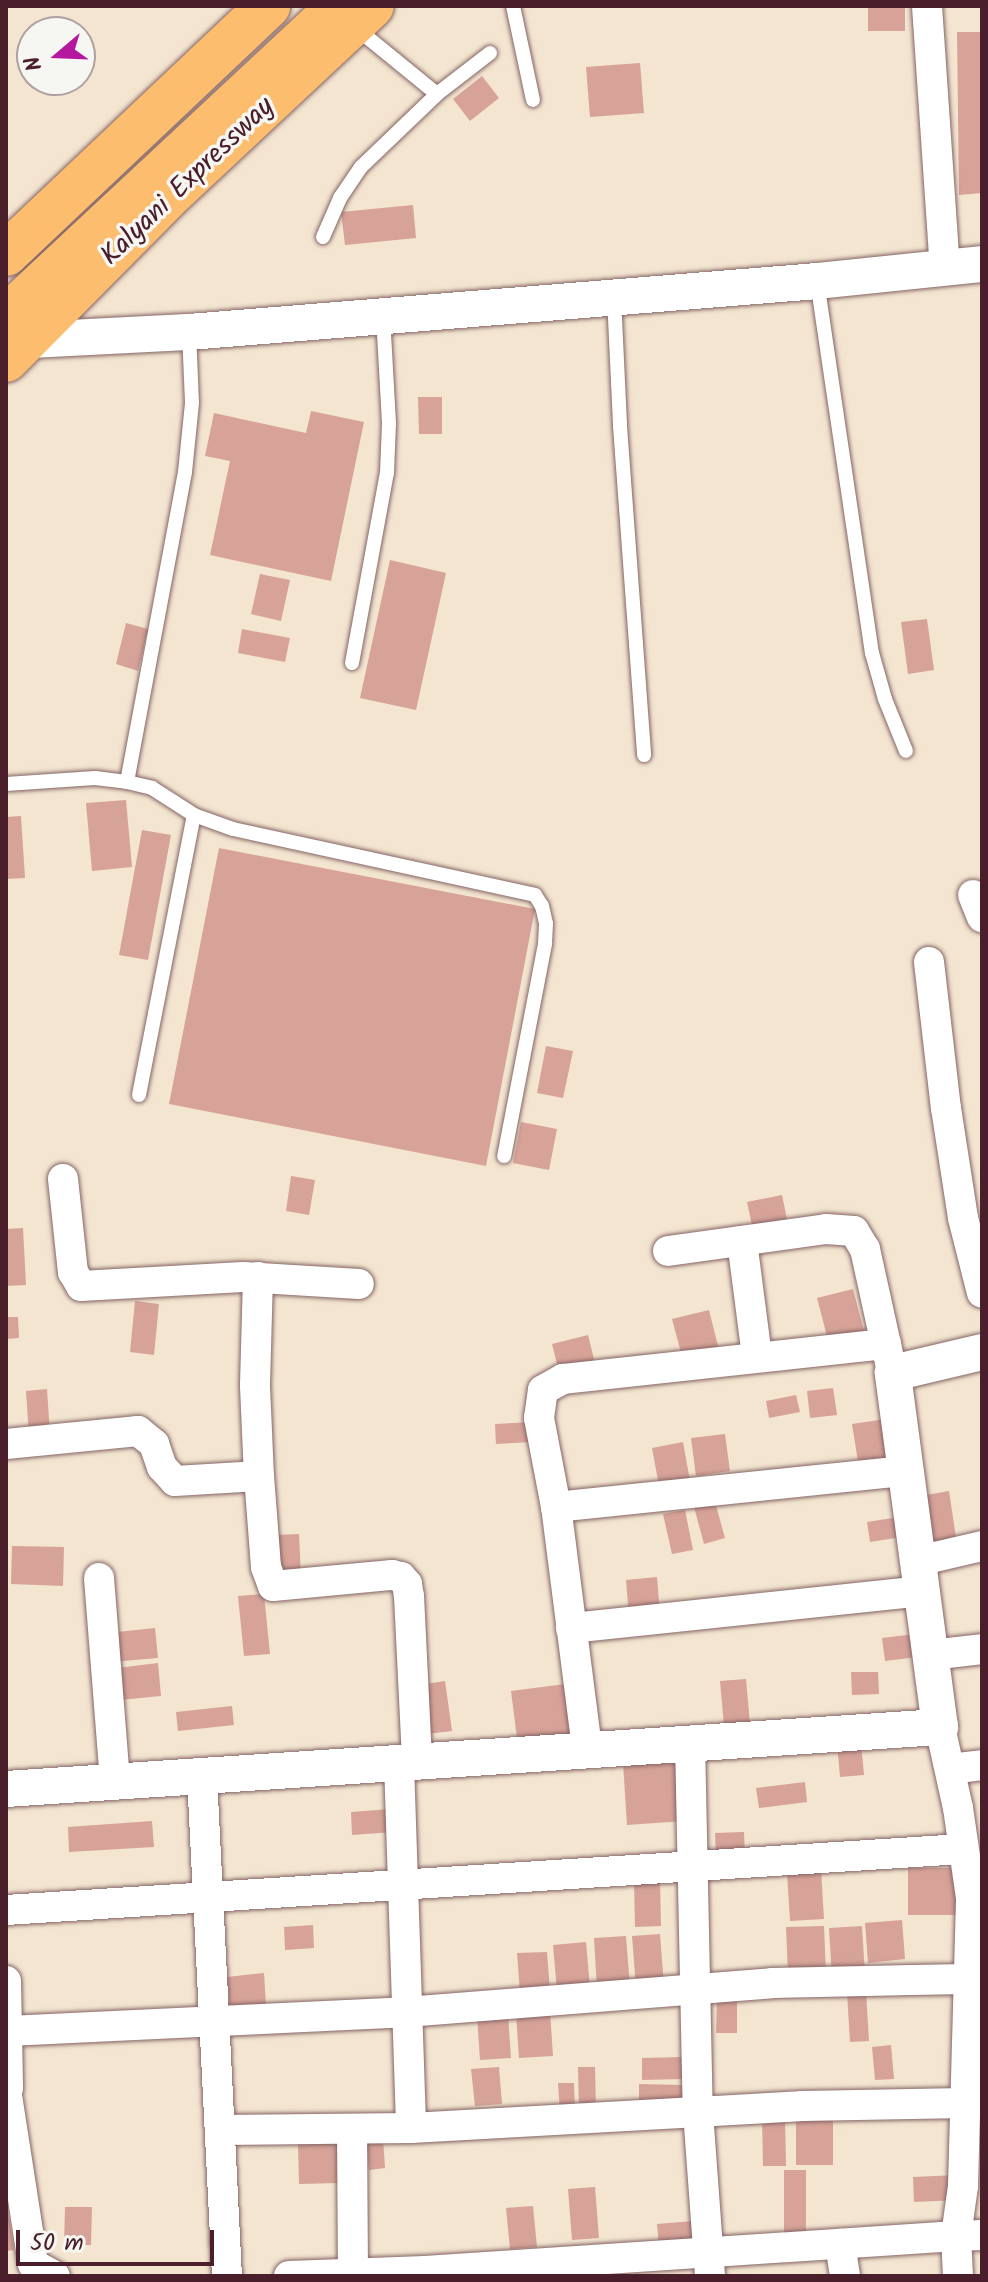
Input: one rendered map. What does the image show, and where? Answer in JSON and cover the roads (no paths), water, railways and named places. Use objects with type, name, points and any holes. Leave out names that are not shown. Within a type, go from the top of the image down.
[{"type":"highway","points":[[6,254],[268,6]]},
{"type":"highway","points":[[6,282],[296,6]]},
{"type":"highway","points":[[14,339],[355,12]]},
{"type":"street","points":[[927,6],[945,268]]},
{"type":"street","points":[[14,339],[189,332],[817,281],[982,264]]},
{"type":"street","points":[[929,962],[963,1218],[982,1293]]},
{"type":"street","points":[[63,1179],[73,1272],[81,1286],[258,1277],[359,1284]]},
{"type":"street","points":[[668,1251],[826,1229],[854,1231],[865,1249],[889,1358],[907,1471],[940,1727],[968,1835],[971,1898],[963,2186],[969,2235],[958,2276]]},
{"type":"street","points":[[742,1241],[757,1357]]},
{"type":"street","points":[[258,1277],[255,1386],[259,1476],[266,1567],[273,1586],[392,1575],[407,1584],[406,2012],[411,2128]]},
{"type":"street","points":[[587,1748],[556,1507],[538,1404],[543,1390],[552,1382],[757,1357],[889,1358],[982,1352]]},
{"type":"street","points":[[6,1444],[138,1431],[154,1444],[162,1467],[175,1481],[259,1476]]},
{"type":"street","points":[[556,1507],[907,1471]]},
{"type":"street","points":[[571,1628],[920,1576],[982,1546]]},
{"type":"street","points":[[99,1578],[115,1780]]},
{"type":"street","points":[[931,1655],[982,1649]]},
{"type":"street","points":[[6,1789],[690,1741],[940,1727]]},
{"type":"street","points":[[690,1741],[698,2112],[708,2264]]},
{"type":"street","points":[[950,1769],[982,1765]]},
{"type":"street","points":[[202,1776],[227,2276]]},
{"type":"street","points":[[6,1910],[691,1865],[968,1835]]},
{"type":"street","points":[[7,2031],[406,2012],[772,1983],[967,1979]]},
{"type":"street","points":[[6,1981],[7,2088],[32,2271]]},
{"type":"street","points":[[221,2130],[411,2128],[843,2104],[965,2103]]},
{"type":"street","points":[[352,2130],[353,2275]]},
{"type":"street","points":[[289,2276],[708,2264],[840,2244],[969,2235]]},
{"type":"street","points":[[840,2244],[845,2276]]},
{"type":"lane","points":[[513,6],[533,100]]},
{"type":"lane","points":[[355,12],[437,94]]},
{"type":"lane","points":[[323,237],[340,198],[361,167],[437,94],[490,53]]},
{"type":"lane","points":[[817,281],[872,653],[885,699],[906,751]]},
{"type":"lane","points":[[614,296],[620,426],[644,755]]},
{"type":"lane","points":[[352,663],[387,473],[389,423],[383,315]]},
{"type":"lane","points":[[127,782],[185,472],[192,403],[189,332]]},
{"type":"lane","points":[[6,784],[95,778],[127,782],[152,788],[194,815],[233,829],[535,895],[542,906],[546,924],[545,944],[504,1156]]},
{"type":"lane","points":[[139,1095],[194,815]]}]
